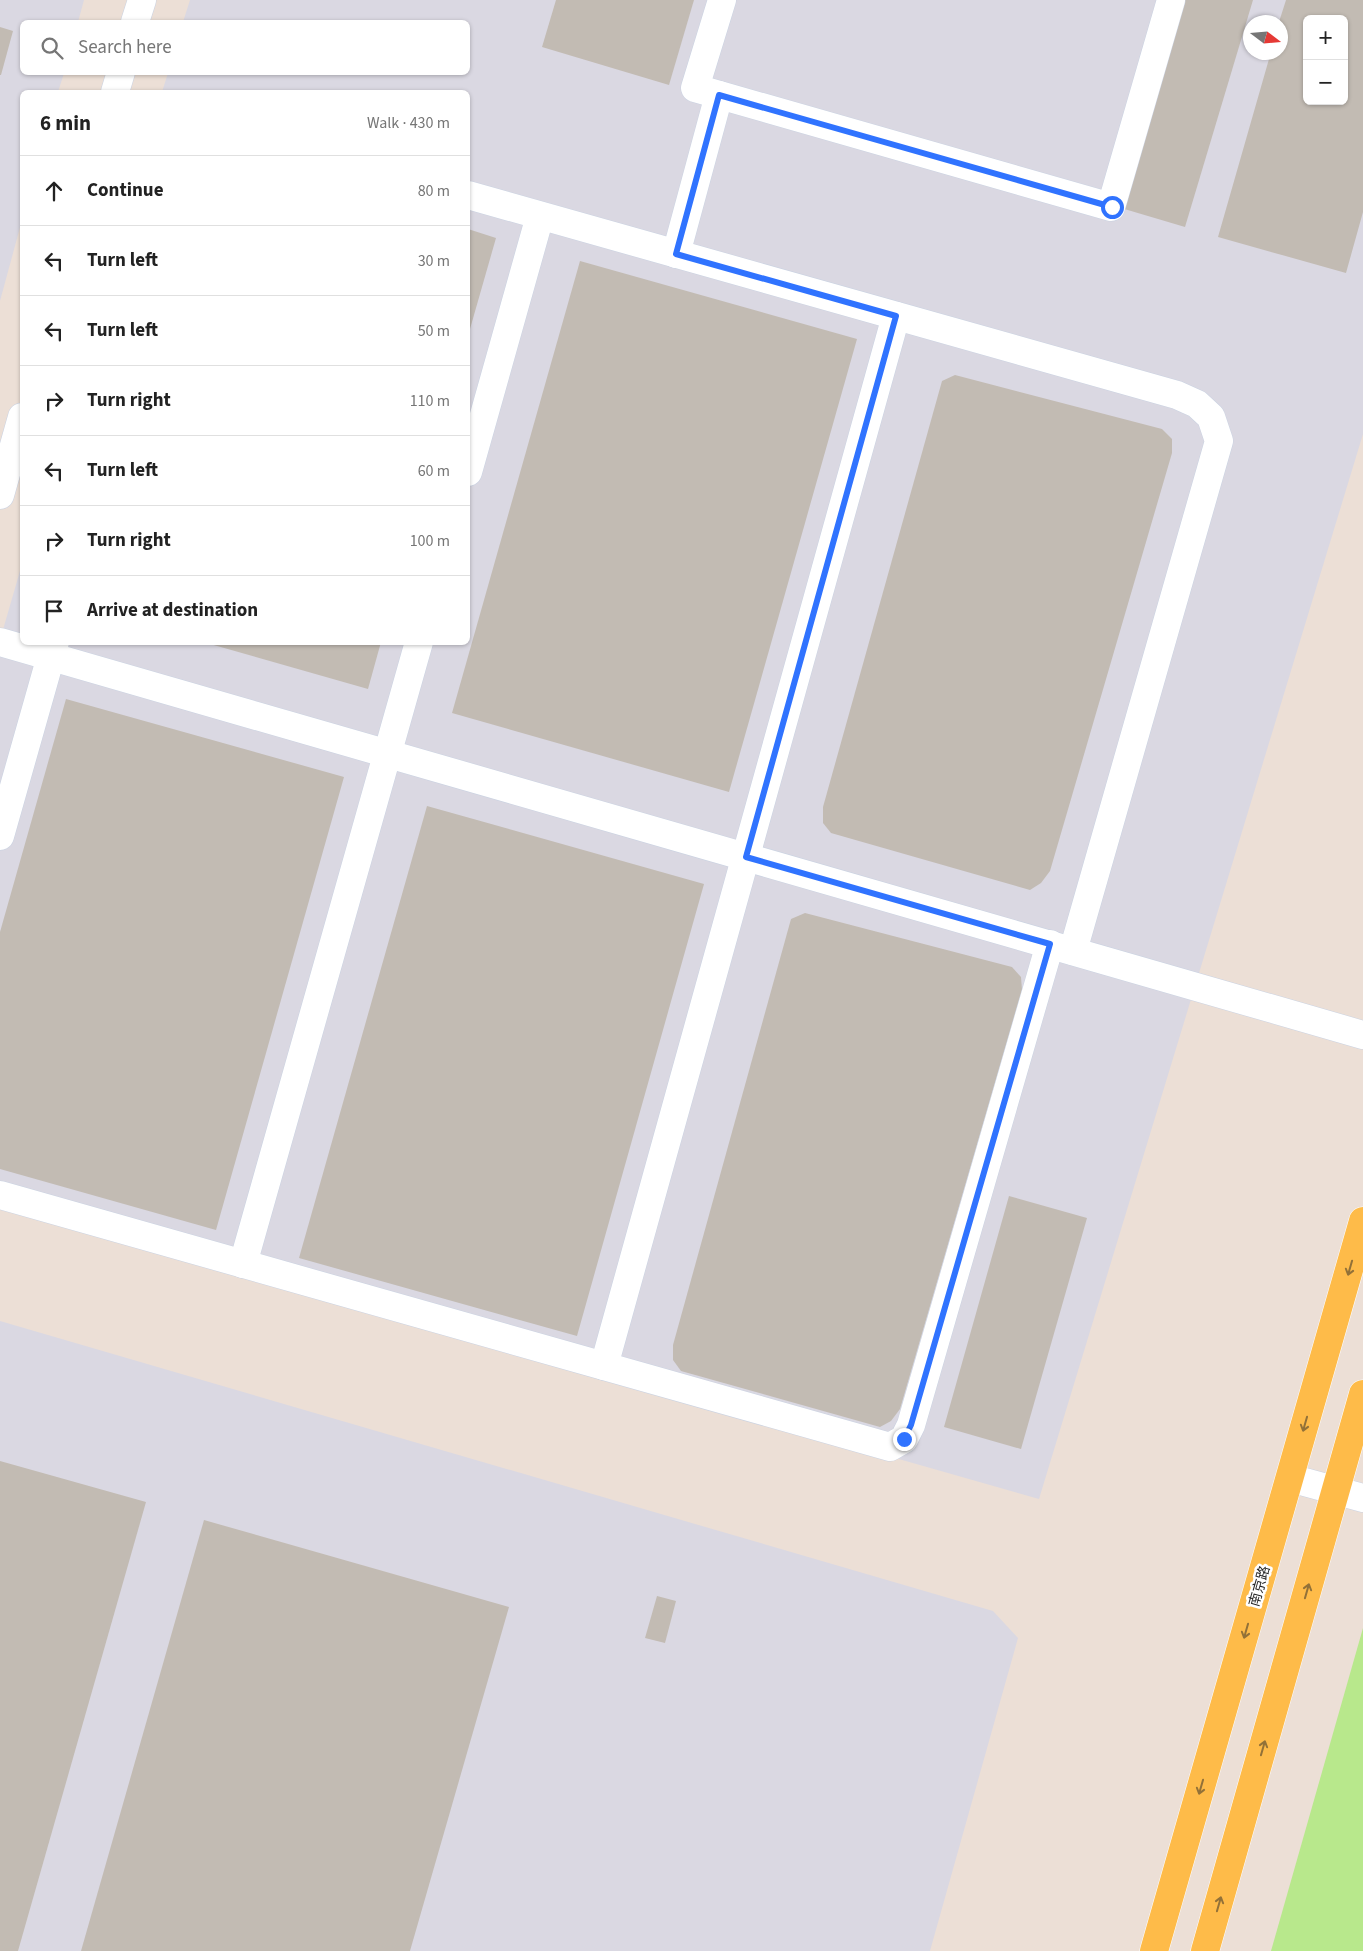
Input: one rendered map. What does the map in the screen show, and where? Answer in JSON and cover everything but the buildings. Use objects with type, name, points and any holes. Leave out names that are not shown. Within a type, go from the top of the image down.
[{"type":"main road","name":"南京路","points":[[1154,1951],[1363,1221]]},
{"type":"main road","points":[[1205,1951],[1363,1394]]},
{"type":"street","points":[[137,20],[142,0]]},
{"type":"street","points":[[722,0],[695,88],[1112,207],[1171,0]]},
{"type":"street","points":[[116,90],[120,75]]},
{"type":"street","points":[[676,254],[719,95]]},
{"type":"street","points":[[0,1195],[890,1447],[904,1439],[911,1425],[1062,948],[1218,441],[1211,418],[1197,404],[1177,395],[470,196]]},
{"type":"street","points":[[470,465],[540,216]]},
{"type":"street","points":[[604,1366],[896,316]]},
{"type":"street","points":[[0,495],[20,423]]},
{"type":"street","points":[[0,642],[20,645]]},
{"type":"street","points":[[23,645],[53,649],[388,753],[1363,1035]]},
{"type":"street","points":[[242,1264],[418,645]]},
{"type":"street","points":[[0,836],[53,649]]},
{"type":"street","points":[[1290,1478],[1363,1498]]},
{"type":"shaded area","points":[[0,0],[84,0],[79,20],[20,20],[20,75],[63,75],[59,90],[20,90],[20,227],[0,301]]},
{"type":"shaded area","points":[[190,0],[1363,0],[1363,434],[1039,1499],[0,1203],[0,640],[20,571],[20,645],[470,645],[470,90],[163,90],[167,75],[470,75],[470,20],[184,20]]},
{"type":"shaded area","points":[[0,1321],[993,1611],[1018,1638],[930,1951],[0,1951]]},
{"type":"green space","points":[[1363,1628],[1363,1951],[1271,1951]]},
{"type":"route","points":[[904,1439],[911,1425],[1050,944],[746,857],[896,316],[676,254],[719,95],[1112,207]]}]
